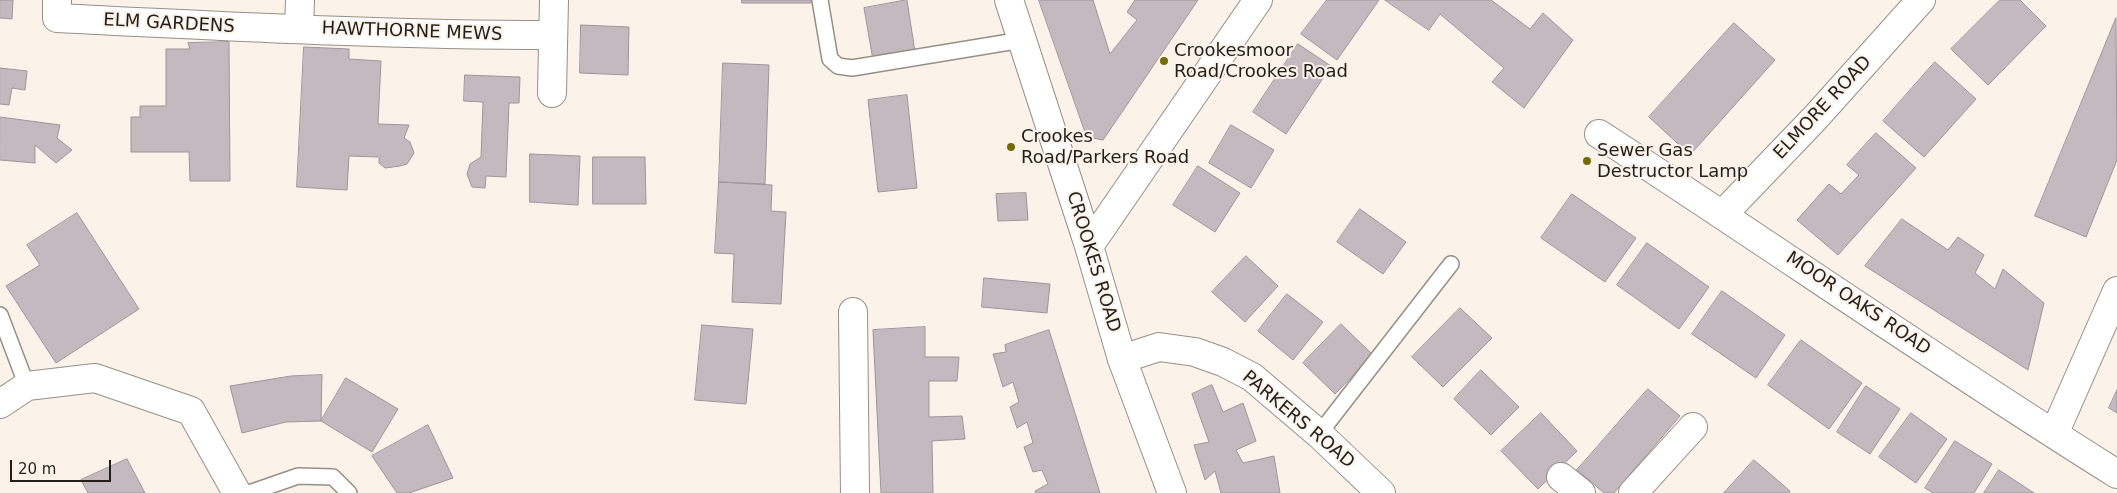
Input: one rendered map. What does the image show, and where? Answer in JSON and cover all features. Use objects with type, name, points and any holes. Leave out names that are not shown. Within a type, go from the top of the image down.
[{"type":"street","name":"ELM GARDENS","points":[[58,0],[57,18],[299,29]]},
{"type":"street","name":"HAWTHORNE MEWS","points":[[300,0],[299,29],[442,35],[553,35]]},
{"type":"street","points":[[552,93],[554,0]]},
{"type":"street","name":"CROOKES ROAD","points":[[1009,0],[1089,246],[1122,359],[1172,493]]},
{"type":"street","points":[[1089,246],[1258,0]]},
{"type":"street","name":"ELMORE ROAD","points":[[1723,214],[1816,117],[1921,0]]},
{"type":"street","name":"MOOR OAKS ROAD","points":[[1599,134],[2117,474]]},
{"type":"street","points":[[2054,434],[2117,291]]},
{"type":"street","points":[[853,312],[855,493]]},
{"type":"street","name":"PARKERS ROAD","points":[[1122,359],[1159,347],[1194,352],[1223,362],[1252,377],[1319,434],[1381,493]]},
{"type":"street","points":[[0,404],[27,386],[95,378],[191,411],[237,493]]},
{"type":"street","points":[[1633,493],[1693,427]]},
{"type":"lane","points":[[820,0],[830,58],[838,66],[852,68],[1022,40]]},
{"type":"lane","points":[[1319,434],[1451,264]]},
{"type":"lane","points":[[0,315],[27,386]]},
{"type":"lane","points":[[248,493],[298,476],[333,477],[349,493]]},
{"type":"building","points":[[0,0],[13,0],[12,19],[0,18]]},
{"type":"building","points":[[742,0],[811,0],[811,3],[742,3]]},
{"type":"building","points":[[907,0],[915,52],[873,60],[864,8]]},
{"type":"building","points":[[1039,0],[1093,0],[1110,54],[1137,20],[1127,12],[1135,0],[1198,0],[1103,140],[1087,137]]},
{"type":"building","points":[[1327,0],[1379,0],[1337,60],[1301,34]]},
{"type":"building","points":[[1385,0],[1491,0],[1530,29],[1543,13],[1573,40],[1524,108],[1492,82],[1504,68],[1440,14],[1429,30]]},
{"type":"building","points":[[2000,0],[2020,0],[2046,26],[1988,85],[1951,49]]},
{"type":"building","points":[[2116,18],[2117,160],[2086,237],[2035,216]]},
{"type":"building","points":[[1734,23],[1775,60],[1690,155],[1649,117]]},
{"type":"building","points":[[581,25],[629,27],[628,75],[580,73]]},
{"type":"building","points":[[229,42],[230,181],[190,181],[189,152],[131,152],[131,117],[140,117],[140,106],[166,106],[166,49],[190,49],[188,43]]},
{"type":"building","points":[[1298,44],[1331,66],[1286,134],[1253,112]]},
{"type":"building","points":[[304,47],[349,49],[349,59],[381,61],[378,124],[409,125],[404,138],[410,142],[414,153],[407,164],[385,168],[379,163],[379,157],[349,156],[347,190],[297,187]]},
{"type":"building","points":[[1935,62],[1976,99],[1924,157],[1883,121]]},
{"type":"building","points":[[723,63],[769,65],[765,184],[719,182]]},
{"type":"building","points":[[0,68],[27,71],[25,90],[12,88],[9,105],[0,104]]},
{"type":"building","points":[[465,75],[520,77],[519,103],[509,103],[506,177],[486,176],[485,188],[472,187],[467,174],[470,164],[481,157],[483,102],[464,101]]},
{"type":"building","points":[[907,95],[917,188],[878,192],[868,100]]},
{"type":"building","points":[[0,117],[60,125],[57,138],[72,150],[56,163],[35,145],[35,163],[0,160]]},
{"type":"building","points":[[1231,125],[1274,150],[1251,188],[1209,163]]},
{"type":"building","points":[[1876,133],[1916,168],[1838,255],[1797,220],[1829,184],[1841,194],[1859,175],[1847,165]]},
{"type":"building","points":[[530,154],[580,156],[578,205],[530,202]]},
{"type":"building","points":[[593,157],[645,157],[646,204],[593,204]]},
{"type":"building","points":[[1198,166],[1240,193],[1215,232],[1173,205]]},
{"type":"building","points":[[719,182],[772,185],[771,211],[786,212],[781,304],[732,302],[734,254],[715,253]]},
{"type":"building","points":[[1026,193],[1028,220],[998,221],[996,194]]},
{"type":"building","points":[[1572,194],[1636,238],[1605,282],[1541,238]]},
{"type":"building","points":[[1360,209],[1406,242],[1383,274],[1337,242]]},
{"type":"building","points":[[77,213],[139,309],[56,363],[6,286],[40,265],[27,245]]},
{"type":"building","points":[[1902,219],[1948,250],[1958,237],[1984,255],[1975,273],[1995,289],[2003,269],[2044,303],[2028,370],[1865,266]]},
{"type":"building","points":[[1647,243],[1709,287],[1679,329],[1617,285]]},
{"type":"building","points":[[1246,256],[1278,286],[1245,322],[1212,292]]},
{"type":"building","points":[[984,278],[1050,284],[1047,313],[982,307]]},
{"type":"building","points":[[1722,291],[1785,335],[1756,378],[1692,334]]},
{"type":"building","points":[[1287,294],[1323,322],[1293,360],[1258,331]]},
{"type":"building","points":[[1460,308],[1492,338],[1443,387],[1412,357]]},
{"type":"building","points":[[1341,324],[1373,355],[1335,394],[1303,363]]},
{"type":"building","points":[[702,325],[753,329],[746,404],[695,400]]},
{"type":"building","points":[[925,327],[925,357],[959,357],[957,381],[929,381],[929,417],[962,416],[965,439],[932,441],[933,493],[881,493],[873,330]]},
{"type":"building","points":[[1049,330],[1100,493],[1036,493],[1035,491],[1048,484],[1042,470],[1033,472],[1024,447],[1033,443],[1027,422],[1017,428],[1010,407],[1019,402],[1013,382],[1003,387],[993,354],[1006,352],[1005,345]]},
{"type":"building","points":[[1801,340],[1862,383],[1829,429],[1768,385]]},
{"type":"building","points":[[1481,370],[1519,407],[1491,435],[1454,399]]},
{"type":"building","points":[[322,375],[321,421],[286,422],[242,433],[230,386],[291,376]]},
{"type":"building","points":[[346,378],[398,409],[372,452],[321,421]]},
{"type":"building","points":[[1212,385],[1223,412],[1243,403],[1256,441],[1236,450],[1243,463],[1274,456],[1280,493],[1221,493],[1215,471],[1205,480],[1194,445],[1209,442],[1192,394]]},
{"type":"building","points":[[1866,386],[1900,409],[1870,454],[1837,432]]},
{"type":"building","points":[[1648,389],[1680,416],[1614,493],[1604,493],[1577,470]]},
{"type":"building","points":[[2117,390],[2117,413],[2109,408]]},
{"type":"building","points":[[1541,413],[1577,451],[1538,489],[1501,451]]},
{"type":"building","points":[[1911,413],[1947,439],[1916,483],[1879,457]]},
{"type":"building","points":[[428,425],[453,478],[409,493],[397,493],[372,456]]},
{"type":"building","points":[[1955,441],[1992,464],[1974,493],[1933,493],[1925,488]]},
{"type":"building","points":[[127,459],[145,493],[88,493],[81,480]]},
{"type":"building","points":[[1754,460],[1790,491],[1789,493],[1724,493]]},
{"type":"building","points":[[1999,470],[2034,493],[1984,493]]},
{"type":"place","name":"Crookesmoor Road/Crookes Road","points":[[1164,61]]},
{"type":"place","name":"Crookes Road/Parkers Road","points":[[1011,147]]},
{"type":"place","name":"Sewer Gas Destructor Lamp","points":[[1587,161]]}]
